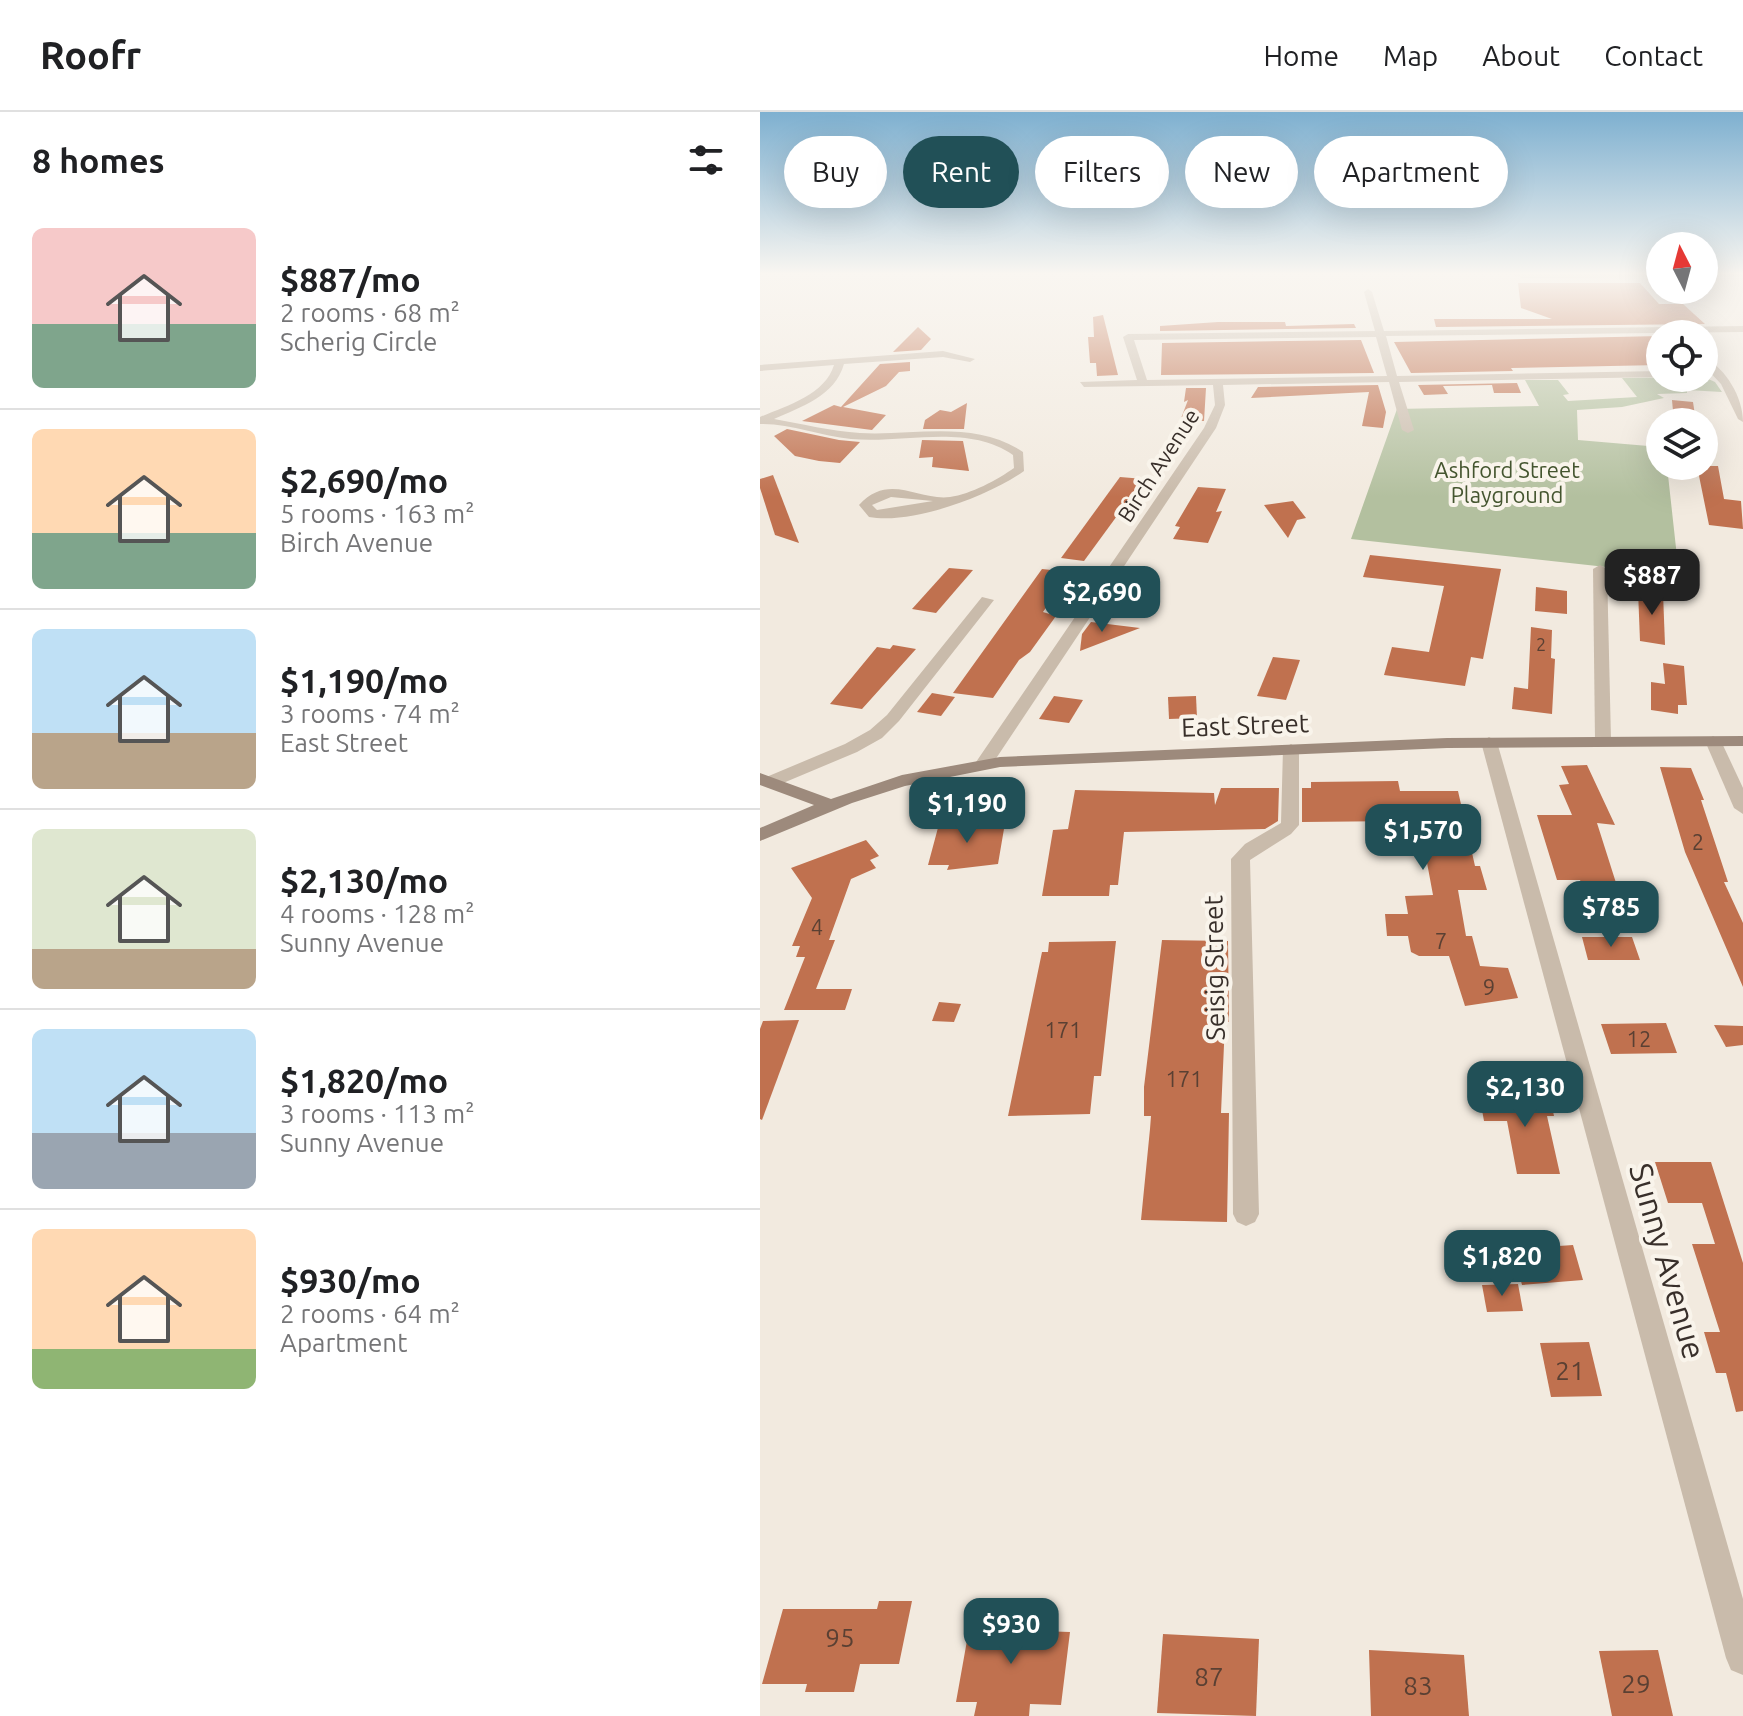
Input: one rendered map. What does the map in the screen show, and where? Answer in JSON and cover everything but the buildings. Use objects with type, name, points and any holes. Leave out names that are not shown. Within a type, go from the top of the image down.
[{"type":"main road","name":"East Street","points":[[760,835],[831,805],[902,781],[983,765],[1489,742],[1743,741]]},
{"type":"main road","points":[[765,780],[831,805]]},
{"type":"street","points":[[1131,347],[1143,383]]},
{"type":"street","points":[[1386,347],[1408,430]]},
{"type":"street","points":[[760,368],[943,354],[970,359]]},
{"type":"street","points":[[761,420],[821,390],[835,375],[840,362]]},
{"type":"street","points":[[1084,384],[1646,374]]},
{"type":"street","points":[[1718,380],[1736,397],[1743,418]]},
{"type":"street","name":"Birch Avenue","points":[[983,765],[1210,428],[1220,405],[1218,382]]},
{"type":"street","points":[[761,420],[859,436],[969,435],[1001,442],[1019,454],[1020,469],[1010,478],[944,500],[888,515],[868,511],[865,505],[877,496],[893,493],[944,500]]},
{"type":"street","points":[[1600,569],[1603,741]]},
{"type":"street","points":[[765,780],[876,734],[987,600]]},
{"type":"street","points":[[1713,741],[1743,808]]},
{"type":"street","name":"Sunny Avenue","points":[[1489,742],[1743,1658]]},
{"type":"street","name":"Seisig Street","points":[[1246,1214],[1240,859],[1248,849],[1281,833],[1290,825],[1291,749]]},
{"type":"green space","name":"Ashford Street Playground","points":[[1622,378],[1646,378],[1646,392],[1687,393],[1657,394],[1664,398],[1622,407],[1577,410],[1578,440],[1646,446],[1646,480],[1669,480],[1679,575],[1351,539],[1397,409],[1539,406],[1525,380],[1558,380],[1569,394],[1563,395],[1568,401],[1637,397]]}]
